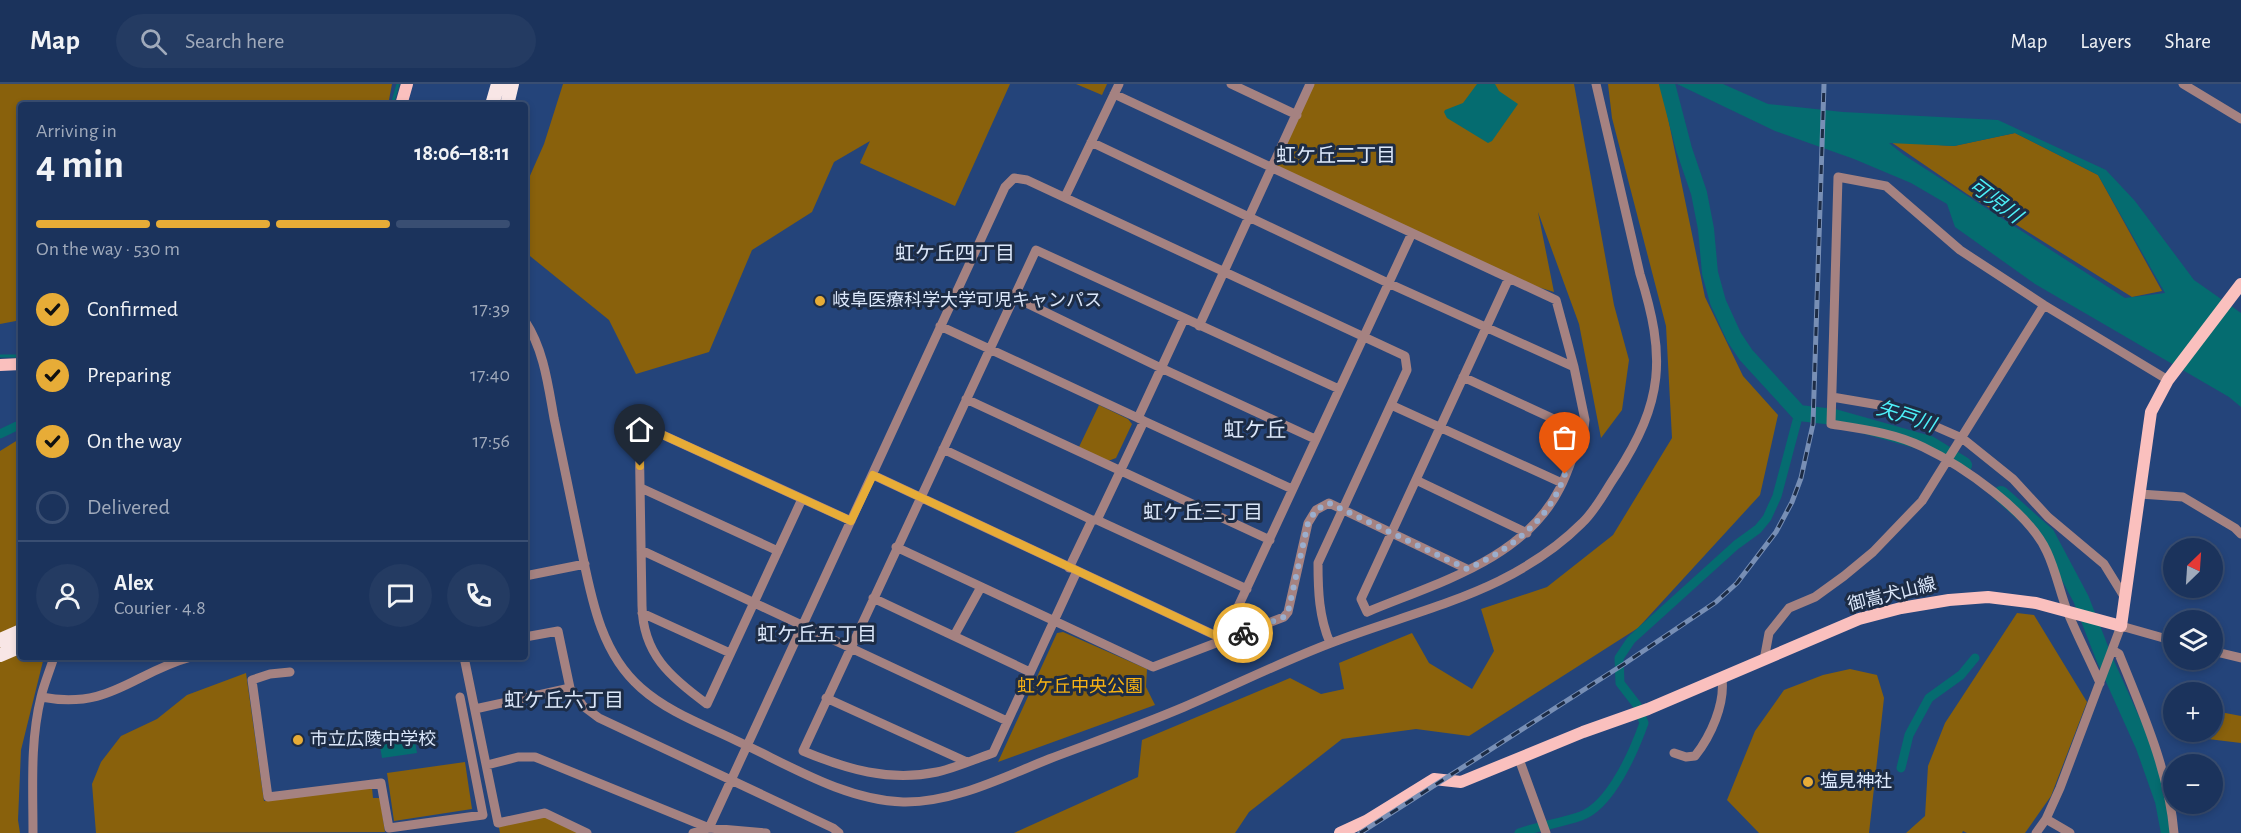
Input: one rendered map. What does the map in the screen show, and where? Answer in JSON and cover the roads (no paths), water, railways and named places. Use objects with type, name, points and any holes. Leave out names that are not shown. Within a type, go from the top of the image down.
[{"type":"highway","points":[[493,102],[498,84]]},
{"type":"highway","points":[[508,102],[512,84]]},
{"type":"highway","points":[[0,640],[18,632]]},
{"type":"highway","points":[[0,655],[18,647]]},
{"type":"main road","points":[[402,102],[407,84]]},
{"type":"main road","points":[[2121,626],[2151,412],[2170,377],[2239,286]]},
{"type":"main road","points":[[0,365],[18,364]]},
{"type":"main road","name":"御嵩犬山線","points":[[1340,833],[1366,821],[1434,779],[1461,782],[1722,679],[1859,619],[1901,608],[1949,600],[1988,597],[2036,603],[2121,626]]},
{"type":"street","points":[[1065,198],[1119,84]]},
{"type":"street","points":[[1231,84],[1297,115]]},
{"type":"street","points":[[1199,326],[1310,84]]},
{"type":"street","points":[[528,327],[539,348],[545,370],[585,564],[603,636],[622,669],[638,686],[667,708],[836,788],[866,796],[908,802],[947,796],[1178,710],[1330,643],[1493,584],[1525,567],[1569,536],[1587,519],[1634,447],[1651,408],[1657,377],[1656,337],[1596,84]]},
{"type":"street","points":[[2183,84],[2241,119]]},
{"type":"street","points":[[1114,94],[1272,168],[1509,278],[1556,300],[1584,407],[1585,420],[1562,483],[1544,514],[1527,533],[1506,549],[1467,569],[1366,612],[1361,599],[1509,278]]},
{"type":"street","points":[[1091,142],[1388,283],[1574,367]]},
{"type":"street","points":[[2100,684],[2068,612],[2047,552],[2036,534],[1991,490],[1971,475],[1923,447],[1856,427],[1831,424],[1838,177],[1886,186],[1960,250],[2044,305],[2170,377]]},
{"type":"street","points":[[693,833],[709,828],[1005,187],[1014,178],[1027,180],[1405,356],[1407,370],[1318,563],[1318,594],[1322,624],[1330,643]]},
{"type":"street","points":[[1223,639],[1412,233]]},
{"type":"street","points":[[1184,319],[1161,368],[1121,471],[1094,520],[1053,621],[993,753],[938,772],[890,776],[855,770],[802,751],[1036,250],[1339,389]]},
{"type":"street","points":[[1014,297],[1315,439]]},
{"type":"street","points":[[1764,660],[1769,633],[1789,608],[1815,597],[1873,552],[1922,501],[2044,305]]},
{"type":"street","points":[[940,326],[1292,489]]},
{"type":"street","points":[[1463,377],[1582,432]]},
{"type":"street","points":[[1832,397],[1891,407],[1960,440],[2013,479],[2048,517],[2104,564],[2125,598]]},
{"type":"street","points":[[966,399],[1270,540]]},
{"type":"street","points":[[1391,405],[1562,483]]},
{"type":"street","points":[[802,499],[707,704],[673,677],[658,660],[644,629],[639,424],[851,521]]},
{"type":"street","points":[[943,449],[1247,590]]},
{"type":"street","points":[[873,475],[1223,639]]},
{"type":"street","points":[[1416,480],[1527,533]]},
{"type":"street","points":[[641,488],[778,551]]},
{"type":"street","points":[[2140,494],[2182,497],[2235,528],[2241,534]]},
{"type":"street","points":[[896,547],[1153,667],[1284,617],[1288,612],[1311,515],[1329,503],[1467,569]]},
{"type":"street","points":[[641,550],[1007,721]]},
{"type":"street","points":[[528,575],[585,564]]},
{"type":"street","points":[[954,636],[981,587]]},
{"type":"street","points":[[873,598],[1030,672]]},
{"type":"street","points":[[642,612],[730,653]]},
{"type":"street","points":[[2036,833],[2046,819],[2065,777],[2121,626],[2163,638]]},
{"type":"street","points":[[528,636],[558,631],[570,688],[583,706],[599,718],[833,828],[839,833]]},
{"type":"street","points":[[2112,650],[2119,654],[2159,759],[2173,814],[2174,833]]},
{"type":"street","points":[[2223,654],[2241,658]]},
{"type":"street","points":[[33,833],[34,742],[41,696],[53,660]]},
{"type":"street","points":[[41,696],[75,700],[118,691],[165,666],[182,660]]},
{"type":"street","points":[[465,660],[498,823],[545,813],[587,833]]},
{"type":"street","points":[[290,672],[270,674],[252,680],[268,797],[381,783],[389,828],[483,815],[460,697]]},
{"type":"street","points":[[1674,753],[1686,757],[1695,756],[1699,750],[1716,718],[1724,690],[1722,679]]},
{"type":"street","points":[[475,709],[570,688]]},
{"type":"street","points":[[826,698],[967,762]]},
{"type":"street","points":[[487,765],[518,757],[535,757],[709,828],[766,833]]},
{"type":"street","points":[[1519,759],[1546,833]]},
{"type":"street","points":[[2046,819],[2070,833]]},
{"type":"waterway","points":[[393,102],[398,84]]},
{"type":"waterway","name":"矢戸川","points":[[1667,84],[1684,149],[1699,193],[1706,229],[1710,273],[1718,302],[1734,337],[1746,355],[1799,413],[1834,417],[1930,444],[1964,465]]},
{"type":"waterway","points":[[0,356],[18,356]]},
{"type":"waterway","points":[[1519,833],[1581,816],[1592,810],[1602,801],[1620,776],[1644,723],[1637,705],[1620,683],[1619,658],[1631,640],[1736,545],[1758,529],[1767,518],[1777,496],[1799,413]]},
{"type":"waterway","points":[[0,434],[18,425]]},
{"type":"waterway","name":"矢戸川","points":[[2001,494],[2047,535],[2081,599],[2104,658],[2144,747],[2163,801],[2169,833]]},
{"type":"waterway","points":[[1901,768],[1909,735],[1929,698],[1961,675],[1975,658]]},
{"type":"railway","points":[[1360,833],[1624,664],[1716,602],[1737,583],[1776,532],[1792,502],[1801,478],[1813,424],[1824,84]]},
{"type":"place","name":"岐阜医療科学大学可児キャンパス","points":[[820,301]]},
{"type":"place","name":"市立広陵中学校","points":[[298,740]]},
{"type":"place","name":"塩見神社","points":[[1808,782]]},
{"type":"district","name":"虹ケ丘二丁目","points":[[1336,156]]},
{"type":"district","name":"虹ケ丘四丁目","points":[[955,254]]},
{"type":"district","name":"虹ケ丘","points":[[1255,430]]},
{"type":"district","name":"虹ケ丘三丁目","points":[[1203,513]]},
{"type":"district","name":"虹ケ丘五丁目","points":[[817,635]]},
{"type":"district","name":"虹ケ丘六丁目","points":[[564,701]]},
{"type":"water label","name":"可児川","points":[[1995,201]]},
{"type":"park label","name":"虹ケ丘中央公園","points":[[1080,687]]}]
